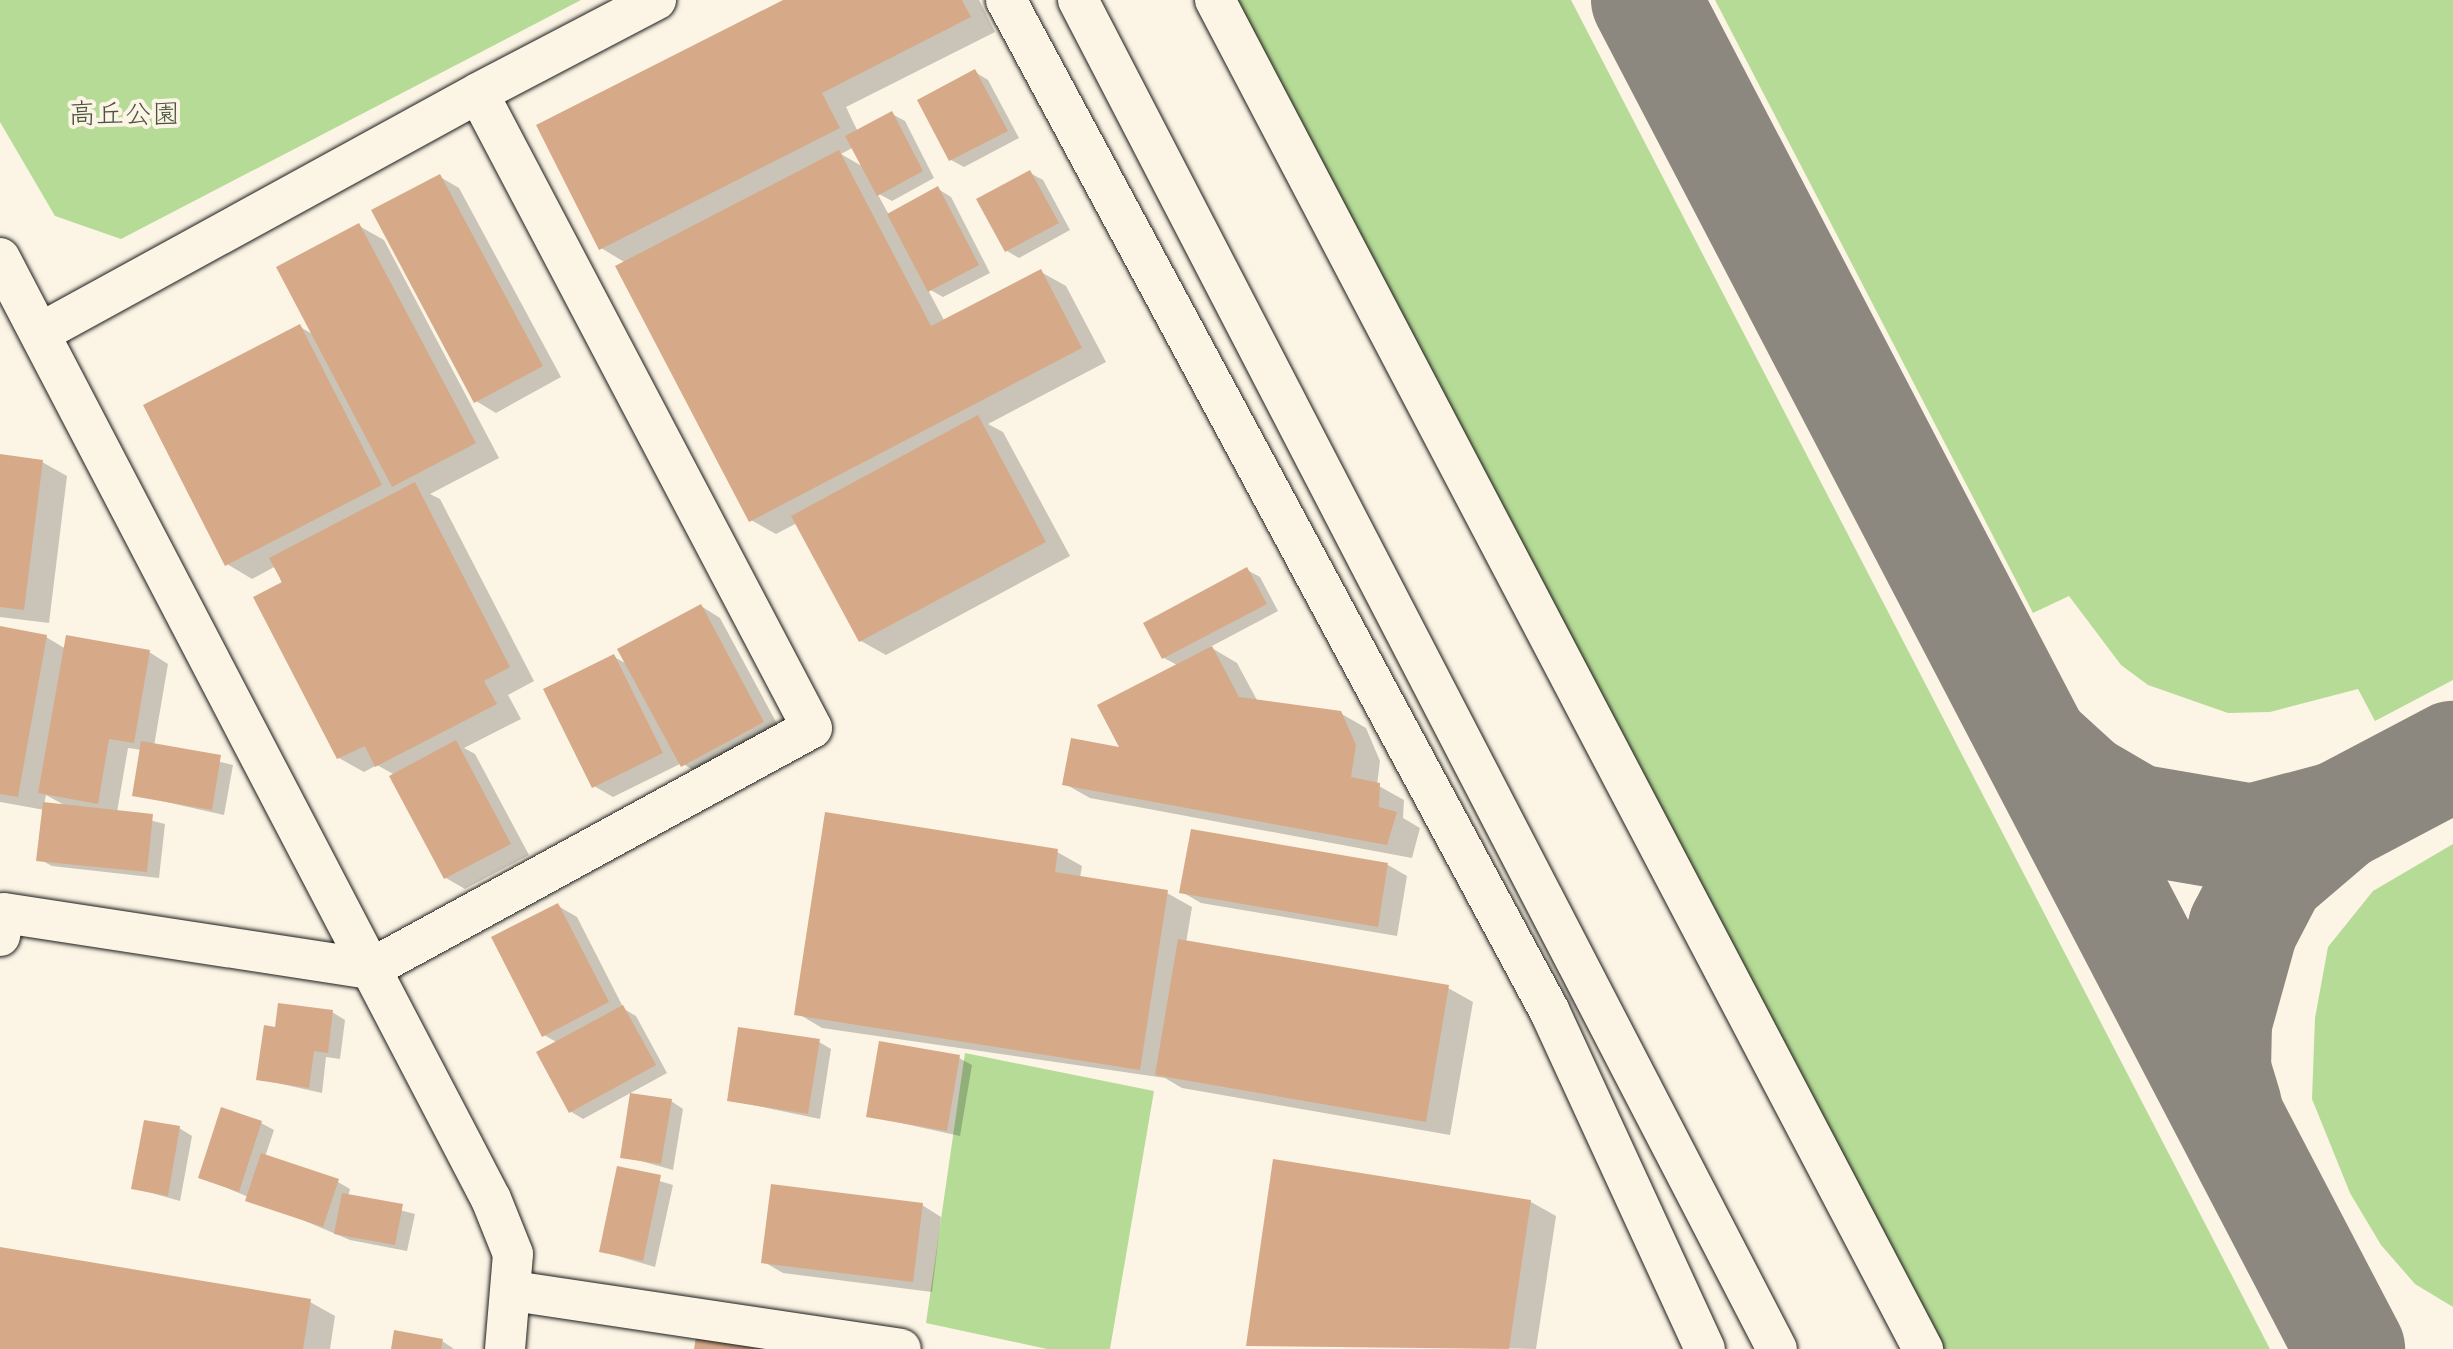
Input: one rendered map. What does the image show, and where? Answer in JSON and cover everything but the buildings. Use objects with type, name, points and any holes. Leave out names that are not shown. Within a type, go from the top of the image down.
[{"type":"street","points":[[40,333],[656,0]]},
{"type":"street","points":[[1006,0],[1549,1010],[1705,1349]]},
{"type":"street","points":[[1078,0],[1777,1349]]},
{"type":"street","points":[[1215,0],[1923,1349]]},
{"type":"street","points":[[0,936],[4,913],[370,969],[812,728],[478,94]]},
{"type":"street","points":[[0,258],[492,1199],[513,1254],[513,1291],[504,1349]]},
{"type":"street","points":[[513,1291],[901,1349]]},
{"type":"green space","name":"高丘公園","points":[[0,0],[581,0],[121,239],[55,216],[0,122]]},
{"type":"green space","points":[[1228,0],[1571,0],[2270,1349],[1943,1349]]},
{"type":"green space","points":[[1715,0],[2453,0],[2453,680],[2375,721],[2358,689],[2270,712],[2228,713],[2148,685],[2121,665],[2069,596],[2033,613]]},
{"type":"green space","points":[[2453,844],[2453,1307],[2415,1284],[2381,1245],[2350,1193],[2312,1099],[2315,1018],[2328,947],[2373,891]]},
{"type":"green space","points":[[965,1053],[1154,1091],[1110,1349],[1047,1349],[926,1323]]},
{"type":"taxiway","points":[[1646,0],[2350,1349]]},
{"type":"taxiway","points":[[2038,748],[2082,788],[2135,819],[2252,839],[2339,816],[2453,756]]},
{"type":"taxiway","points":[[2227,1106],[2216,1070],[2217,1022],[2243,928],[2271,874],[2339,816]]}]
